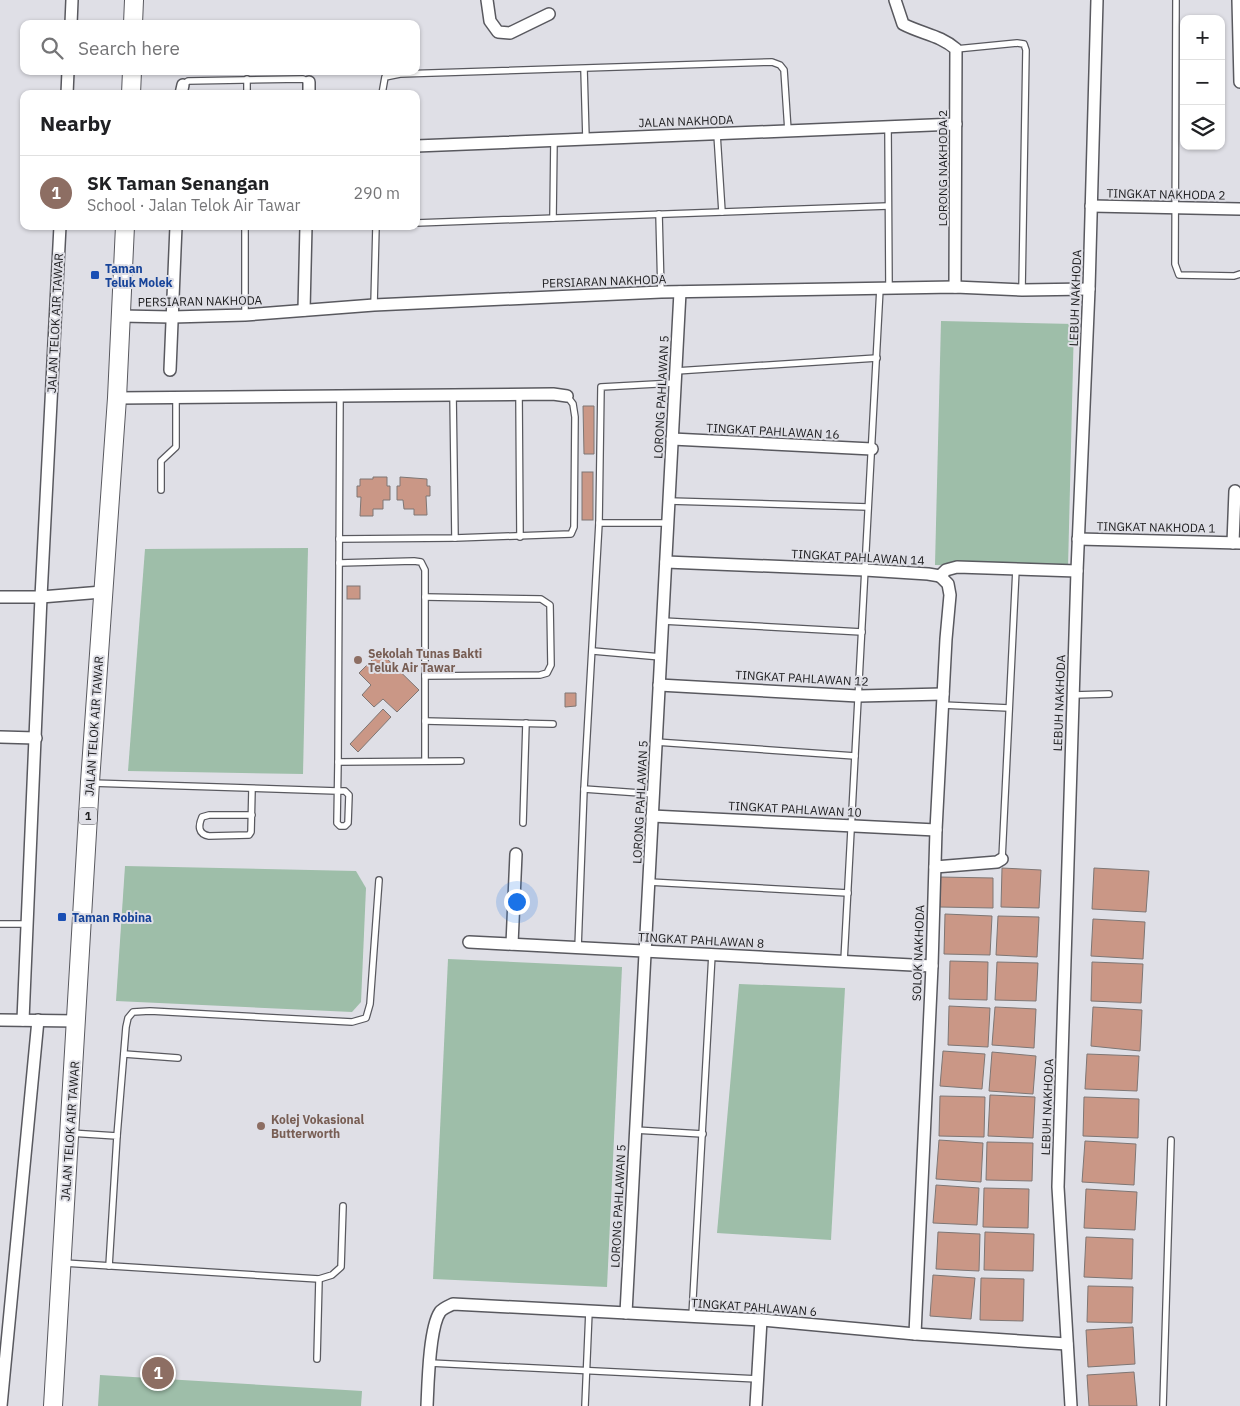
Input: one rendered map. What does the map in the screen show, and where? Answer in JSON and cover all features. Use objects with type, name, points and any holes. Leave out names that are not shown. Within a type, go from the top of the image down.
[{"type":"main road","points":[[134,0],[134,20]]},
{"type":"main road","points":[[131,90],[132,75]]},
{"type":"main road","name":"JALAN TELOK AIR TAWAR","points":[[53,1406],[102,592],[117,398],[125,230]]},
{"type":"street","points":[[71,20],[72,0]]},
{"type":"street","points":[[487,0],[490,21],[498,32],[510,33],[549,14]]},
{"type":"street","points":[[895,0],[903,24],[918,32],[947,41],[956,49]]},
{"type":"street","name":"LEBUH NAKHODA","points":[[1071,1406],[1058,1187],[1078,539],[1089,290],[1097,0]]},
{"type":"street","points":[[1238,0],[1240,82]]},
{"type":"street","name":"LORONG NAKHODA 2","points":[[955,287],[956,49]]},
{"type":"street","points":[[67,90],[68,75]]},
{"type":"street","name":"JALAN NAKHODA","points":[[420,146],[956,124]]},
{"type":"street","name":"TINGKAT NAKHODA 2","points":[[1091,206],[1240,209]]},
{"type":"street","name":"JALAN TELOK AIR TAWAR","points":[[23,1020],[41,597],[60,230]]},
{"type":"street","points":[[170,370],[176,230]]},
{"type":"street","points":[[304,310],[306,230]]},
{"type":"street","name":"PERSIARAN NAKHODA","points":[[121,316],[245,315],[374,305],[661,292],[955,287],[1089,290]]},
{"type":"street","name":"LORONG PAHLAWAN 5","points":[[626,1313],[680,292]]},
{"type":"street","points":[[117,398],[453,394],[554,394],[568,396]]},
{"type":"street","name":"TINGKAT PAHLAWAN 16","points":[[672,440],[872,449]]},
{"type":"street","name":"TINGKAT NAKHODA 1","points":[[1078,539],[1237,543],[1235,491]]},
{"type":"street","name":"TINGKAT PAHLAWAN 14","points":[[666,562],[865,570],[940,576],[946,570],[957,567],[1077,571]]},
{"type":"street","name":"SOLOK NAKHODA","points":[[915,1334],[932,966],[936,830],[950,595],[948,584],[940,576]]},
{"type":"street","points":[[0,597],[41,597],[102,592]]},
{"type":"street","name":"TINGKAT PAHLAWAN 12","points":[[659,685],[943,700]]},
{"type":"street","points":[[0,737],[36,738]]},
{"type":"street","name":"TINGKAT PAHLAWAN 10","points":[[652,816],[936,830]]},
{"type":"street","points":[[512,944],[516,854]]},
{"type":"street","points":[[935,867],[997,862],[1002,859]]},
{"type":"street","name":"TINGKAT PAHLAWAN 8","points":[[469,942],[932,966]]},
{"type":"street","points":[[0,1020],[77,1021]]},
{"type":"street","points":[[1,1406],[38,1020]]},
{"type":"street","name":"TINGKAT PAHLAWAN 6","points":[[430,1363],[435,1322],[441,1310],[453,1304],[761,1320],[915,1334],[1066,1344]]},
{"type":"street","points":[[756,1406],[761,1320]]},
{"type":"street","points":[[427,1406],[430,1363]]},
{"type":"lane","points":[[1176,0],[1175,264],[1179,275],[1234,276],[1240,274]]},
{"type":"lane","points":[[956,49],[1017,43],[1024,44],[1026,50],[1022,290]]},
{"type":"lane","points":[[420,73],[772,62],[780,65],[784,70],[788,131]]},
{"type":"lane","points":[[584,69],[586,139]]},
{"type":"lane","points":[[383,90],[386,77],[395,75]]},
{"type":"lane","points":[[247,79],[247,90]]},
{"type":"lane","points":[[182,89],[188,81],[247,79],[302,80],[309,88]]},
{"type":"lane","points":[[844,961],[877,358],[885,288],[888,127]]},
{"type":"lane","points":[[717,134],[722,212]]},
{"type":"lane","points":[[553,218],[554,140]]},
{"type":"lane","points":[[420,223],[888,206]]},
{"type":"lane","points":[[659,214],[661,292]]},
{"type":"lane","points":[[245,315],[246,230]]},
{"type":"lane","points":[[374,305],[376,230]]},
{"type":"lane","points":[[676,371],[877,358]]},
{"type":"lane","points":[[578,948],[584,789],[599,523],[601,387],[675,383]]},
{"type":"lane","points":[[453,394],[455,538]]},
{"type":"lane","points":[[519,394],[520,537]]},
{"type":"lane","points":[[90,782],[252,789],[337,791],[346,791],[349,795],[348,823],[345,826],[340,826],[337,823],[337,791],[338,762],[340,395]]},
{"type":"lane","points":[[339,539],[520,537],[571,534],[574,528],[575,416],[568,396]]},
{"type":"lane","points":[[161,490],[161,460],[176,447],[176,398]]},
{"type":"lane","points":[[669,501],[868,507]]},
{"type":"lane","points":[[599,523],[668,523]]},
{"type":"lane","points":[[339,563],[414,560],[421,562],[425,570],[425,761]]},
{"type":"lane","points":[[1002,859],[1016,569]]},
{"type":"lane","points":[[425,597],[541,599],[550,605],[551,665],[547,673],[540,675],[426,676]]},
{"type":"lane","points":[[663,621],[862,632]]},
{"type":"lane","points":[[592,651],[661,657]]},
{"type":"lane","points":[[1073,695],[1109,694]]},
{"type":"lane","points":[[943,700],[1009,708]]},
{"type":"lane","points":[[426,722],[552,724]]},
{"type":"lane","points":[[523,823],[526,723]]},
{"type":"lane","points":[[656,742],[855,756]]},
{"type":"lane","points":[[338,762],[461,761]]},
{"type":"lane","points":[[252,789],[252,815],[250,836],[209,836],[203,835],[199,830],[199,823],[202,817],[210,815],[252,815]]},
{"type":"lane","points":[[584,789],[654,794]]},
{"type":"lane","points":[[109,1266],[117,1136],[128,1018],[133,1012],[150,1011],[352,1022],[366,1018],[370,1004],[379,880]]},
{"type":"lane","points":[[649,882],[848,893]]},
{"type":"lane","points":[[0,924],[27,924]]},
{"type":"lane","points":[[692,1316],[712,954]]},
{"type":"lane","points":[[124,1054],[178,1058]]},
{"type":"lane","points":[[636,1130],[703,1134]]},
{"type":"lane","points":[[70,1133],[117,1136]]},
{"type":"lane","points":[[1163,1406],[1171,1140]]},
{"type":"lane","points":[[62,1263],[319,1279],[332,1275],[341,1266],[343,1206]]},
{"type":"lane","points":[[317,1359],[319,1279]]},
{"type":"lane","points":[[584,1406],[589,1311]]},
{"type":"lane","points":[[430,1363],[758,1379]]},
{"type":"green space","points":[[941,321],[1074,324],[1068,568],[935,565]]},
{"type":"green space","points":[[308,548],[303,774],[128,771],[145,549]]},
{"type":"green space","points":[[125,866],[356,871],[366,888],[361,1002],[352,1012],[116,1001]]},
{"type":"green space","points":[[448,959],[622,967],[607,1287],[433,1279]]},
{"type":"green space","points":[[739,984],[845,988],[831,1240],[717,1233]]},
{"type":"green space","points":[[100,1375],[362,1391],[361,1406],[98,1406]]},
{"type":"building","points":[[583,406],[594,406],[594,454],[584,454]]},
{"type":"building","points":[[582,472],[593,472],[593,520],[582,520]]},
{"type":"building","points":[[373,477],[387,477],[387,486],[390,486],[390,500],[383,500],[383,509],[373,509],[373,516],[360,516],[361,497],[357,497],[357,486],[360,486],[360,479],[373,479]]},
{"type":"building","points":[[400,477],[427,479],[427,486],[430,486],[430,496],[426,496],[427,515],[414,515],[414,509],[404,509],[403,500],[397,500],[397,486],[400,486]]},
{"type":"building","points":[[347,586],[360,586],[360,599],[347,599]]},
{"type":"building","points":[[380,652],[419,690],[397,712],[383,699],[374,707],[362,695],[371,685],[359,673]]},
{"type":"building","points":[[565,693],[576,693],[576,706],[565,707]]},
{"type":"building","points":[[383,709],[391,717],[358,752],[350,744]]},
{"type":"building","points":[[1002,868],[1041,870],[1039,908],[1001,907]]},
{"type":"building","points":[[1094,868],[1149,871],[1146,912],[1092,909]]},
{"type":"building","points":[[940,877],[993,878],[993,908],[940,907]]},
{"type":"building","points":[[945,914],[992,916],[990,955],[944,954]]},
{"type":"building","points":[[998,916],[1039,917],[1037,957],[996,955]]},
{"type":"building","points":[[1093,919],[1145,922],[1143,959],[1091,956]]},
{"type":"building","points":[[950,961],[988,962],[987,1000],[949,999]]},
{"type":"building","points":[[997,962],[1038,963],[1036,1001],[995,1000]]},
{"type":"building","points":[[1092,962],[1143,964],[1141,1003],[1091,1001]]},
{"type":"building","points":[[949,1006],[990,1008],[988,1047],[948,1045]]},
{"type":"building","points":[[995,1007],[1036,1009],[1034,1048],[992,1045]]},
{"type":"building","points":[[1093,1007],[1142,1010],[1140,1051],[1091,1046]]},
{"type":"building","points":[[943,1051],[985,1054],[982,1089],[940,1086]]},
{"type":"building","points":[[992,1052],[1036,1056],[1033,1094],[989,1091]]},
{"type":"building","points":[[1087,1054],[1139,1056],[1137,1091],[1085,1089]]},
{"type":"building","points":[[990,1095],[1035,1097],[1033,1138],[988,1136]]},
{"type":"building","points":[[940,1096],[985,1097],[984,1137],[939,1136]]},
{"type":"building","points":[[1084,1097],[1139,1099],[1138,1138],[1083,1136]]},
{"type":"building","points":[[939,1140],[983,1143],[981,1182],[936,1179]]},
{"type":"building","points":[[1085,1141],[1136,1144],[1134,1185],[1082,1182]]},
{"type":"building","points":[[987,1142],[1033,1143],[1032,1181],[986,1180]]},
{"type":"building","points":[[936,1185],[979,1188],[977,1225],[933,1223]]},
{"type":"building","points":[[984,1188],[1029,1189],[1028,1228],[983,1227]]},
{"type":"building","points":[[1086,1189],[1137,1192],[1135,1230],[1084,1228]]},
{"type":"building","points":[[938,1232],[980,1234],[979,1271],[936,1269]]},
{"type":"building","points":[[985,1232],[1034,1234],[1033,1271],[984,1270]]},
{"type":"building","points":[[1086,1237],[1133,1239],[1132,1279],[1084,1277]]},
{"type":"building","points":[[933,1275],[975,1278],[971,1319],[930,1316]]},
{"type":"building","points":[[981,1278],[1024,1279],[1023,1321],[980,1320]]},
{"type":"building","points":[[1088,1286],[1133,1287],[1132,1323],[1087,1322]]},
{"type":"building","points":[[1133,1327],[1135,1364],[1088,1367],[1086,1330]]},
{"type":"building","points":[[1134,1372],[1137,1406],[1089,1406],[1087,1375]]},
{"type":"place","name":"Taman Teluk Molek","points":[[95,275]]},
{"type":"place","name":"Sekolah Tunas Bakti Teluk Air Tawar","points":[[358,660]]},
{"type":"place","name":"Taman Robina","points":[[62,917]]},
{"type":"place","name":"Kolej Vokasional Butterworth","points":[[261,1126]]},
{"type":"place","name":"SK Taman Senangan","points":[[158,1373]]}]
